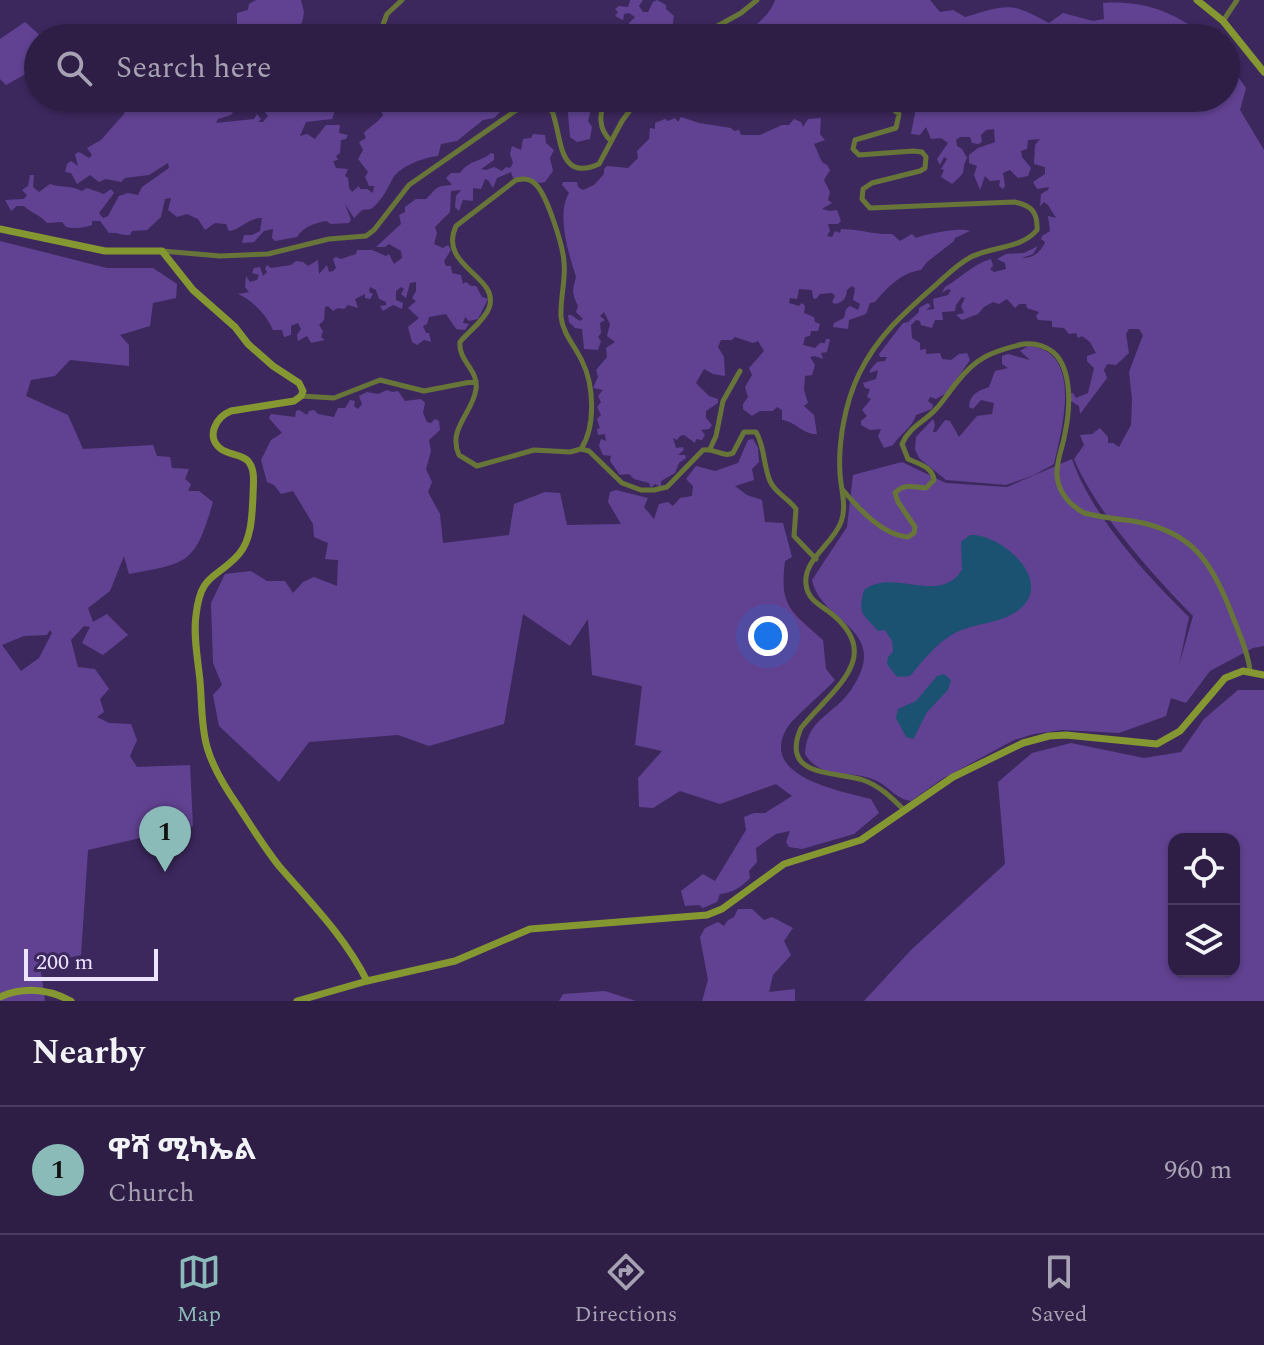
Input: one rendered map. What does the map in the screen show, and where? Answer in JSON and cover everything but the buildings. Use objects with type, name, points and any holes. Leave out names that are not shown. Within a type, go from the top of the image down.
[{"type":"street","points":[[382,24],[393,3],[402,0]]},
{"type":"street","points":[[721,24],[757,0]]},
{"type":"street","points":[[1197,0],[1225,24]]},
{"type":"street","points":[[1210,9],[1215,0]]},
{"type":"street","points":[[1223,21],[1237,0]]},
{"type":"street","points":[[1240,42],[1264,72]]},
{"type":"street","points":[[0,229],[105,251],[162,251],[220,256],[268,254],[329,239],[360,237],[374,230],[409,185],[514,112]]},
{"type":"street","points":[[552,112],[562,154],[575,167],[590,168],[599,164],[629,112]]},
{"type":"street","points":[[601,112],[601,126],[611,141]]},
{"type":"street","points":[[897,112],[899,114],[896,128],[859,137],[853,145],[855,152],[867,156],[922,152],[927,162],[920,171],[867,185],[863,189],[862,199],[870,208],[1014,202],[1026,204],[1035,211],[1038,220],[1037,230],[1025,241],[980,253],[960,264],[899,317],[872,348],[849,400],[840,457],[841,523],[807,571],[807,592],[848,630],[854,657],[848,676],[801,728],[797,736],[798,755],[813,771],[863,780],[878,786],[904,810]]},
{"type":"street","points":[[581,449],[592,425],[588,377],[564,330],[561,316],[564,258],[538,187],[525,179],[516,180],[456,226],[452,235],[452,248],[481,281],[491,300],[489,309],[459,346],[476,381],[476,390],[455,439],[459,455],[477,466],[534,450],[570,452],[581,449],[589,451],[622,483],[641,490],[654,490],[667,487],[703,450],[730,454],[744,432],[756,432],[772,486],[796,509],[794,536],[816,559]]},
{"type":"street","points":[[162,251],[193,290],[235,327],[255,351],[299,383],[303,391],[301,396]]},
{"type":"street","points":[[842,489],[869,517],[900,537],[914,533],[912,518],[898,502],[895,493],[900,487],[926,488],[934,480],[928,468],[908,459],[902,444],[906,435],[934,412],[971,363],[1010,347],[1039,344],[1056,355],[1066,374],[1068,417],[1057,475],[1061,490],[1074,507],[1084,513],[1160,527],[1175,533],[1195,548],[1220,585],[1247,655],[1250,671]]},
{"type":"street","points":[[710,449],[723,401],[740,371]]},
{"type":"street","points":[[367,981],[358,962],[328,921],[278,864],[229,793],[207,747],[195,619],[198,601],[210,577],[239,555],[246,544],[253,507],[253,470],[246,458],[221,449],[216,442],[214,426],[222,415],[231,411],[286,403],[301,396],[334,398],[380,380],[424,391],[476,381]]},
{"type":"street","points":[[297,1001],[455,961],[530,929],[707,915],[722,909],[784,864],[861,840],[953,777],[1035,739],[1074,735],[1148,744],[1165,741],[1185,725],[1217,684],[1235,674],[1250,671],[1264,675]]},
{"type":"street","points":[[0,997],[29,989],[46,991],[71,1001]]},
{"type":"shaded area","points":[[256,0],[301,0],[304,12],[302,23],[237,24],[237,13],[248,10],[249,4]]},
{"type":"shaded area","points":[[630,0],[643,0],[639,6],[643,12],[648,12],[657,0],[666,5],[674,16],[673,24],[629,24],[635,17],[629,13],[624,14],[623,20],[615,16],[618,12],[615,9],[619,6],[628,7]]},
{"type":"shaded area","points":[[775,0],[930,0],[940,12],[953,10],[965,17],[1008,7],[1025,11],[1049,23],[1063,13],[1093,21],[1104,19],[1103,3],[1119,3],[1148,6],[1188,24],[758,24]]},
{"type":"shaded area","points":[[25,22],[27,24],[24,24],[24,75],[6,85],[0,79],[0,39]]},
{"type":"shaded area","points":[[1240,79],[1246,88],[1240,110]]},
{"type":"shaded area","points":[[1240,110],[1264,150],[1264,646],[1253,648],[1210,671],[1186,703],[1171,698],[1166,716],[1119,733],[1062,730],[1014,740],[942,779],[911,801],[869,778],[820,768],[805,754],[810,732],[844,699],[862,669],[864,653],[859,640],[818,595],[812,580],[847,527],[853,475],[902,462],[946,483],[1007,487],[1072,459],[1106,523],[1138,564],[1189,617],[1179,665],[1193,616],[1143,562],[1111,521],[1074,459],[1084,445],[1080,435],[1092,434],[1100,428],[1108,437],[1108,443],[1119,447],[1131,425],[1129,372],[1143,335],[1139,329],[1129,329],[1126,334],[1129,353],[1116,365],[1107,364],[1104,370],[1107,378],[1080,414],[1079,406],[1069,400],[1070,393],[1076,398],[1088,393],[1094,368],[1087,361],[1087,356],[1096,353],[1090,342],[1082,336],[1078,338],[1076,333],[1069,334],[1064,328],[1052,327],[1052,321],[1038,320],[1036,316],[1039,312],[1027,308],[1026,304],[1015,308],[1007,299],[999,304],[993,302],[978,314],[962,320],[956,315],[964,313],[961,306],[965,298],[962,297],[955,311],[942,312],[943,320],[935,320],[932,328],[916,320],[911,325],[912,338],[920,343],[920,350],[926,349],[926,354],[940,353],[942,359],[951,360],[967,353],[970,360],[947,393],[936,399],[930,397],[928,401],[933,405],[932,409],[916,415],[893,445],[884,448],[878,436],[881,429],[870,430],[861,425],[867,416],[862,410],[871,399],[867,397],[870,389],[865,388],[863,383],[876,379],[878,370],[870,373],[870,370],[877,362],[885,361],[887,357],[880,357],[879,354],[903,323],[928,303],[931,306],[926,310],[934,309],[933,299],[948,295],[951,290],[942,293],[945,287],[972,268],[991,259],[993,266],[990,269],[994,272],[1006,269],[1005,263],[997,259],[1006,254],[1024,253],[1038,246],[1033,254],[1022,258],[1036,254],[1045,242],[1042,236],[1050,231],[1048,216],[1056,218],[1044,202],[1040,206],[1041,194],[1049,187],[1037,189],[1033,182],[1045,174],[1045,167],[1034,164],[1035,145],[1040,139],[1028,140],[1027,149],[1021,151],[1031,168],[1028,176],[1018,178],[1010,170],[1003,173],[1003,189],[999,186],[1000,180],[990,181],[985,176],[980,190],[974,175],[977,166],[969,163],[969,155],[995,142],[994,129],[986,130],[981,135],[982,142],[978,144],[972,143],[970,137],[956,140],[967,158],[963,172],[952,184],[941,177],[944,170],[941,169],[947,159],[944,157],[940,165],[937,159],[948,143],[941,138],[931,139],[926,127],[920,135],[911,134],[915,113]]},
{"type":"shaded area","points":[[233,112],[216,123],[254,119],[257,114],[261,119],[258,122],[263,122],[268,116],[265,112],[335,112],[332,119],[306,122],[300,136],[307,134],[315,139],[326,125],[340,125],[339,133],[348,135],[341,140],[340,153],[336,156],[338,160],[333,161],[336,168],[348,169],[345,176],[352,192],[359,186],[373,193],[374,186],[369,186],[365,177],[368,172],[358,159],[363,150],[359,142],[366,138],[364,133],[379,120],[382,112],[500,112],[494,118],[483,120],[457,141],[441,144],[438,156],[420,160],[401,170],[371,209],[362,210],[354,218],[345,204],[351,220],[349,223],[318,223],[306,228],[297,237],[275,241],[272,238],[273,229],[264,231],[254,242],[242,243],[244,235],[260,231],[262,218],[229,231],[226,224],[215,223],[205,230],[198,219],[187,214],[177,217],[168,210],[171,198],[165,199],[161,217],[147,230],[132,231],[130,235],[109,233],[100,221],[92,221],[92,225],[86,227],[69,228],[62,222],[47,223],[24,206],[17,206],[11,211],[5,200],[24,199],[27,195],[22,190],[28,186],[30,175],[34,175],[33,187],[39,192],[50,184],[82,191],[87,188],[104,194],[111,189],[114,193],[99,213],[103,218],[108,216],[119,196],[128,193],[138,195],[142,187],[169,168],[168,163],[149,175],[125,178],[121,182],[106,179],[99,182],[90,175],[77,184],[71,173],[65,172],[71,161],[78,166],[75,154],[79,152],[89,158],[92,155],[87,148],[101,140],[124,114]]},
{"type":"shaded area","points":[[568,112],[590,112],[590,139],[577,142],[570,137]]},
{"type":"shaded area","points":[[681,117],[739,130],[741,135],[760,135],[789,125],[794,119],[801,122],[803,127],[808,119],[821,118],[820,134],[825,140],[814,144],[822,162],[830,170],[824,180],[830,192],[828,200],[832,203],[822,209],[837,210],[841,221],[828,224],[830,231],[827,236],[832,237],[835,231],[840,233],[841,229],[847,229],[892,234],[900,241],[912,234],[916,238],[952,230],[970,231],[955,238],[921,270],[895,282],[875,302],[870,303],[866,314],[849,320],[848,329],[833,327],[834,323],[844,318],[850,306],[858,310],[860,304],[853,300],[855,288],[852,286],[844,299],[835,304],[832,293],[820,294],[816,299],[812,290],[799,289],[797,299],[790,298],[789,303],[799,306],[802,303],[804,313],[820,324],[818,331],[811,331],[810,336],[805,337],[803,345],[815,348],[830,339],[827,352],[821,353],[823,359],[810,357],[815,365],[812,375],[805,376],[804,390],[808,403],[804,406],[814,415],[817,434],[782,420],[782,410],[777,407],[773,411],[760,411],[752,416],[743,409],[748,397],[745,387],[752,375],[749,368],[764,351],[758,341],[753,343],[735,337],[721,340],[718,347],[724,357],[725,376],[704,369],[696,383],[709,396],[718,399],[718,403],[706,411],[706,418],[712,425],[709,429],[701,430],[705,435],[702,440],[696,439],[695,443],[684,435],[677,440],[673,438],[676,448],[683,447],[684,450],[678,455],[685,455],[686,458],[679,463],[675,473],[661,481],[661,487],[655,484],[651,488],[649,483],[634,479],[629,474],[620,475],[610,461],[611,456],[603,455],[599,446],[601,439],[606,441],[605,434],[598,435],[597,429],[600,428],[597,419],[601,415],[597,407],[601,402],[598,396],[603,390],[593,388],[598,377],[596,370],[607,357],[606,348],[615,342],[607,336],[610,324],[604,312],[600,316],[605,320],[600,323],[598,350],[584,349],[582,329],[575,328],[569,322],[568,315],[580,321],[583,319],[576,312],[578,306],[573,292],[576,277],[564,223],[565,202],[569,193],[562,185],[563,182],[577,182],[583,190],[594,185],[607,166],[628,168],[638,158],[637,151],[649,139],[650,128],[655,129],[655,123],[675,118],[678,122]]},
{"type":"shaded area","points":[[533,134],[545,135],[546,143],[554,150],[550,158],[553,171],[545,182],[513,178],[511,172],[497,178],[493,188],[485,179],[481,189],[473,188],[473,201],[463,200],[459,211],[455,207],[456,196],[461,190],[451,191],[450,212],[435,227],[434,244],[443,248],[448,245],[451,250],[444,261],[446,266],[451,266],[452,273],[461,275],[463,284],[466,282],[476,286],[482,297],[488,299],[478,319],[469,321],[465,317],[463,323],[469,324],[465,330],[456,329],[446,314],[429,317],[423,326],[431,342],[424,340],[417,345],[412,342],[408,327],[419,318],[408,308],[416,301],[412,298],[416,282],[410,283],[406,298],[401,294],[404,289],[401,287],[396,291],[396,300],[403,303],[402,309],[393,305],[383,311],[380,306],[386,305],[386,302],[379,299],[376,290],[370,287],[369,292],[373,294],[370,299],[365,298],[365,294],[355,299],[358,308],[348,305],[333,311],[325,307],[324,320],[319,325],[323,331],[321,337],[325,340],[311,343],[307,336],[298,341],[297,335],[301,329],[298,323],[291,326],[291,335],[284,337],[282,330],[273,330],[258,309],[238,294],[249,292],[245,287],[246,276],[250,282],[257,280],[259,275],[252,273],[254,268],[260,267],[263,276],[267,265],[271,268],[291,265],[296,261],[308,266],[318,260],[319,274],[327,265],[329,272],[336,268],[333,259],[336,257],[341,259],[356,254],[357,250],[389,254],[394,264],[402,258],[401,251],[389,244],[376,247],[401,224],[399,215],[405,212],[405,207],[416,199],[426,199],[439,187],[452,185],[446,178],[451,173],[460,173],[491,153],[494,160],[481,169],[494,167],[502,171],[510,168],[513,163],[510,154],[512,146],[521,150],[523,139],[531,138]]},
{"type":"shaded area","points":[[0,241],[107,268],[153,268],[177,284],[176,298],[153,303],[150,326],[120,335],[129,345],[129,366],[70,360],[55,376],[31,380],[26,396],[68,415],[83,449],[153,445],[157,456],[170,457],[172,468],[189,469],[185,479],[191,484],[188,491],[199,491],[213,502],[201,537],[187,557],[165,567],[129,574],[124,556],[110,591],[88,608],[93,622],[107,614],[128,635],[103,655],[82,643],[90,627],[84,626],[71,640],[78,667],[95,669],[109,689],[100,699],[104,712],[97,717],[109,723],[131,724],[137,740],[130,756],[137,767],[190,765],[193,826],[88,850],[81,955],[40,964],[45,1001],[0,1001]],"holes":[[[50,630],[52,633],[39,658],[21,671],[2,645],[24,636],[47,635]]]},
{"type":"shaded area","points":[[1028,346],[1046,351],[1057,361],[1063,376],[1064,412],[1054,464],[1006,485],[946,480],[919,458],[915,449],[916,437],[933,419],[933,432],[945,420],[950,421],[959,437],[977,416],[992,414],[994,403],[981,400],[973,409],[969,407],[971,399],[989,387],[995,371],[1008,368],[1002,364],[1002,356],[1008,354],[1030,360],[1020,351]]},
{"type":"shaded area","points":[[398,391],[405,401],[421,399],[425,403],[423,413],[427,422],[439,421],[440,430],[429,440],[431,451],[426,469],[432,482],[428,492],[440,514],[443,543],[509,535],[514,504],[545,492],[560,493],[567,525],[621,524],[608,502],[610,492],[616,490],[648,498],[644,507],[654,519],[659,504],[668,502],[673,506],[680,498],[692,496],[693,486],[686,479],[696,466],[715,471],[738,463],[748,440],[753,439],[758,448],[759,462],[752,469],[754,480],[735,486],[747,495],[762,500],[765,522],[783,523],[792,557],[785,561],[786,599],[795,614],[823,640],[826,669],[835,680],[787,728],[781,745],[784,759],[807,779],[871,799],[879,813],[854,834],[802,849],[789,847],[786,842],[790,831],[776,834],[756,848],[757,862],[749,871],[750,878],[743,884],[733,891],[720,894],[717,902],[703,908],[699,905],[685,906],[681,891],[703,874],[715,881],[746,830],[744,817],[765,813],[792,796],[776,784],[720,804],[680,791],[653,808],[639,807],[638,778],[662,751],[635,745],[642,686],[592,675],[588,619],[570,646],[523,614],[504,724],[429,746],[398,735],[309,742],[279,782],[219,726],[213,695],[222,685],[213,663],[211,603],[225,574],[251,571],[267,581],[285,581],[293,593],[303,582],[314,577],[337,586],[338,560],[325,559],[328,543],[314,537],[313,524],[293,491],[281,494],[267,482],[261,460],[271,440],[282,433],[269,418],[271,414],[295,417],[299,410],[307,415],[314,410],[318,414],[334,417],[338,408],[345,408],[350,400],[355,401],[354,406],[358,409],[362,404],[359,396]]},
{"type":"shaded area","points":[[1238,690],[1264,690],[1264,1001],[864,1001],[911,950],[1005,864],[998,782],[1032,753],[1071,743],[1144,758],[1181,752],[1204,719]]},
{"type":"shaded area","points":[[738,909],[752,909],[764,920],[772,917],[793,928],[784,941],[791,955],[773,975],[769,992],[795,989],[795,1001],[702,1001],[708,980],[700,937],[705,928],[718,922],[724,926]]},
{"type":"shaded area","points":[[605,991],[636,1001],[559,1001],[563,994]]},
{"type":"water","points":[[970,535],[994,541],[1018,558],[1031,582],[1030,594],[1024,605],[1009,616],[955,633],[936,647],[910,676],[897,677],[887,664],[893,652],[892,641],[885,630],[878,631],[863,614],[864,590],[888,582],[929,586],[952,580],[962,570],[961,542]]},
{"type":"water","points":[[944,674],[951,680],[948,690],[927,712],[913,739],[906,737],[896,718],[898,709],[916,701],[937,676]]},
{"type":"place","name":"ዋሻ ሚካኤል","points":[[165,872]]}]
